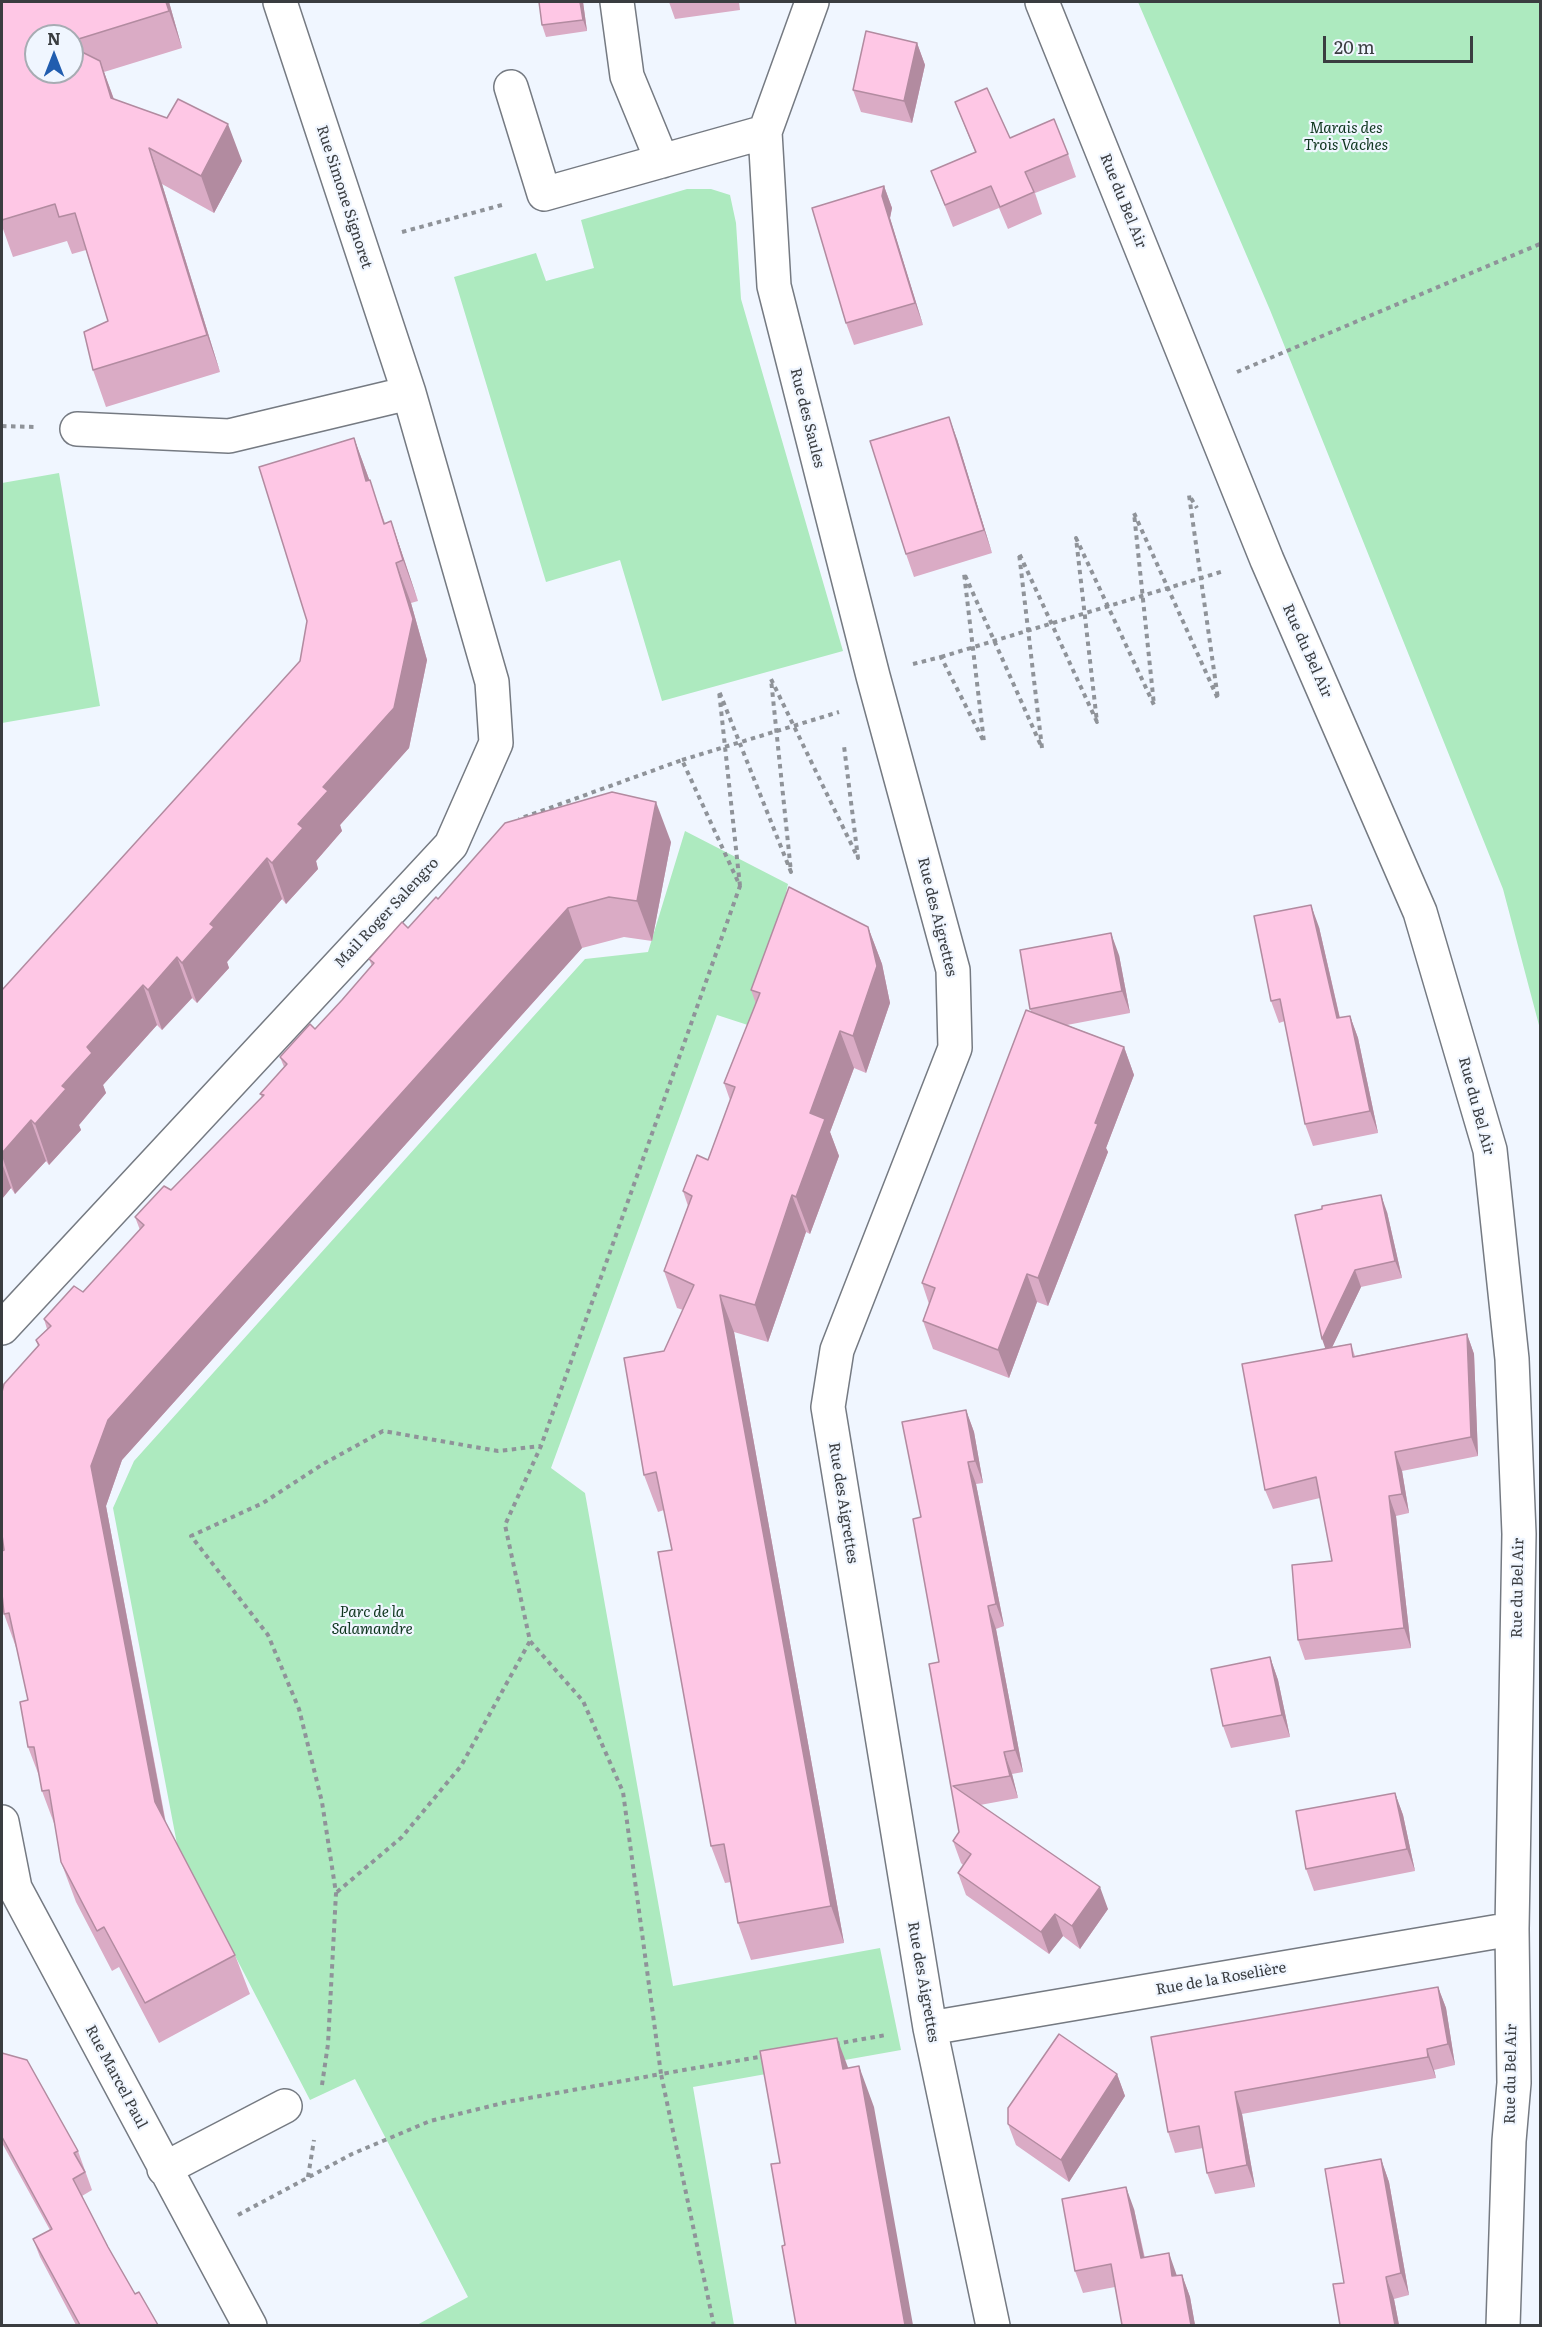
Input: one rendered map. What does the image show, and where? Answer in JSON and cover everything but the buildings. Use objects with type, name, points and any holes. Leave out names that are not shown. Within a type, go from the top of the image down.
[{"type":"street","name":"Rue Simone Signoret","points":[[280,2],[409,393]]},
{"type":"street","points":[[617,2],[627,76],[662,161]]},
{"type":"street","name":"Rue des Saules","points":[[812,2],[765,132],[774,285],[876,688]]},
{"type":"street","name":"Rue du Bel Air","points":[[1042,2],[1267,560],[1420,912],[1490,1150],[1512,1359],[1519,1534],[1512,1929],[1514,2083],[1509,2141],[1503,2325]]},
{"type":"street","points":[[511,87],[543,194],[765,132]]},
{"type":"street","points":[[77,429],[230,436],[409,393]]},
{"type":"street","name":"Mail Roger Salengro","points":[[2,1328],[451,844],[496,743],[492,682],[409,393]]},
{"type":"street","name":"Rue des Aigrettes","points":[[876,688],[953,970],[955,1048],[837,1350],[828,1407],[930,2028],[993,2325]]},
{"type":"street","name":"Rue Marcel Paul","points":[[2,1822],[15,1888],[200,2236],[250,2325]]},
{"type":"street","name":"Rue de la Roselière","points":[[930,2028],[1512,1929]]},
{"type":"street","points":[[164,2169],[285,2106]]},
{"type":"path","points":[[437,221],[543,194]]},
{"type":"path","points":[[1198,389],[1540,244]]},
{"type":"path","points":[[941,657],[984,742],[964,573],[1042,748],[1019,553],[1097,722],[1076,538],[1154,705],[1134,513],[1218,699],[1189,495],[1200,513]]},
{"type":"path","points":[[876,688],[941,657],[974,646],[1267,560]]},
{"type":"path","points":[[714,2325],[661,2074],[622,1792],[583,1701],[530,1641],[505,1525],[541,1446],[740,886],[719,691],[791,872],[771,679],[858,858],[844,745]]},
{"type":"path","points":[[839,701],[842,723]]},
{"type":"path","points":[[517,820],[682,760],[840,711]]},
{"type":"path","points":[[682,760],[740,886]]},
{"type":"path","points":[[321,2089],[328,2044],[336,1893],[322,1802],[299,1709],[268,1635],[191,1536],[263,1503],[322,1464],[383,1431],[498,1451],[541,1446]]},
{"type":"path","points":[[336,1893],[402,1837],[461,1766],[530,1641]]},
{"type":"path","points":[[825,2046],[930,2028]]},
{"type":"path","points":[[200,2236],[352,2154],[430,2121],[507,2102],[766,2056]]},
{"type":"path","points":[[308,2177],[315,2133]]},
{"type":"green space","name":"Marais des Trois Vaches","points":[[1138,2],[1540,2],[1540,1029],[1503,889],[1270,310]]},
{"type":"green space","points":[[687,189],[711,189],[730,195],[736,223],[741,299],[843,651],[662,701],[620,560],[546,582],[454,277],[536,253],[546,281],[594,268],[581,220]]},
{"type":"green space","points":[[59,473],[100,706],[2,723],[2,483]]},
{"type":"green space","name":"Parc de la Salamandre","points":[[685,831],[788,884],[757,1028],[717,1015],[551,1468],[585,1493],[673,1986],[880,1948],[901,2050],[693,2087],[734,2325],[417,2325],[468,2297],[355,2079],[310,2100],[177,1844],[113,1508],[134,1461],[585,959],[648,952]]}]
